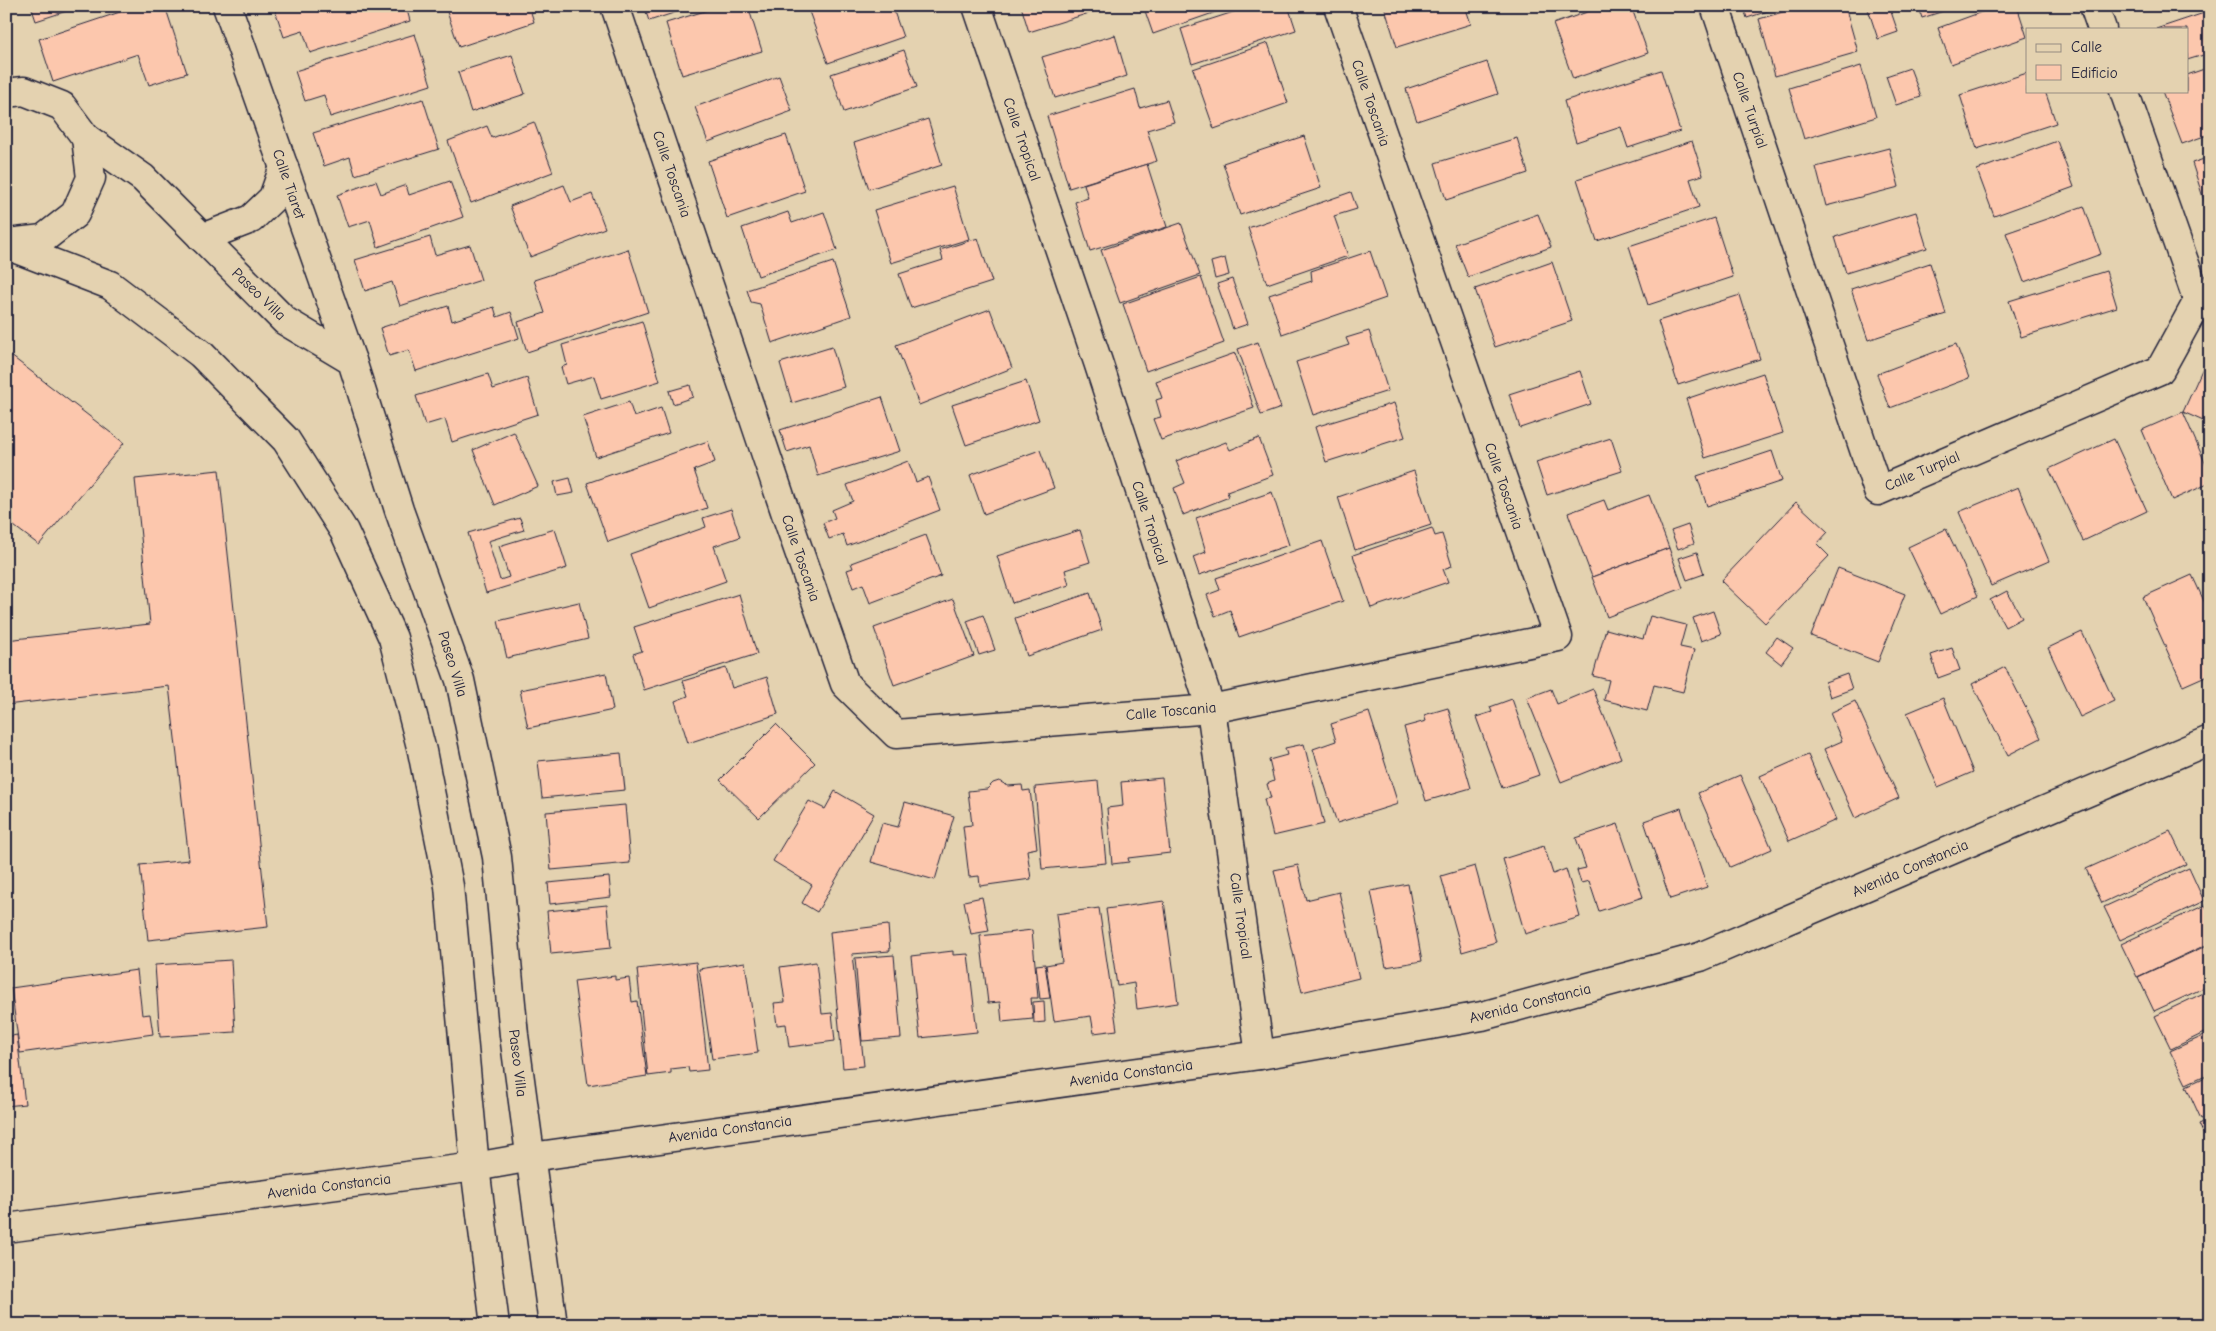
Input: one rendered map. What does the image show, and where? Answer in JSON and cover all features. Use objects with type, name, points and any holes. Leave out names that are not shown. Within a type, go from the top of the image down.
[{"type":"street","name":"Calle Tiaret","points":[[227,6],[352,361]]},
{"type":"street","name":"Calle Toscania","points":[[615,6],[845,684],[896,734],[1211,709],[1558,637],[1338,6]]},
{"type":"street","name":"Calle Tropical","points":[[977,6],[1098,362],[1211,709],[1260,1055]]},
{"type":"street","name":"Calle Turpial","points":[[1715,6],[1878,490],[2160,370],[2198,302],[2124,92]]},
{"type":"street","points":[[2094,6],[2102,28]]},
{"type":"street","name":"Paseo Villa","points":[[6,93],[24,91],[62,106],[86,138],[143,178],[285,321],[352,361],[399,510],[460,680],[497,857],[514,1035],[553,1325]]},
{"type":"street","name":"Paseo Villa","points":[[6,244],[43,239],[75,214],[91,178],[86,138]]},
{"type":"street","points":[[202,238],[251,219],[274,198],[284,167]]},
{"type":"street","name":"Paseo Villa","points":[[6,244],[110,285],[201,354],[286,440],[344,531],[393,638],[422,751],[449,886],[475,1167],[496,1325]]},
{"type":"street","name":"Avenida Constancia","points":[[6,1228],[475,1167],[531,1156],[1260,1055],[1482,1016],[1700,957],[2209,742]]},
{"type":"building","points":[[31,6],[82,6],[36,21]]},
{"type":"building","points":[[138,6],[165,6],[187,73],[149,85],[138,54],[53,82],[39,39]]},
{"type":"building","points":[[406,6],[410,21],[310,53],[303,31],[284,37],[274,7]]},
{"type":"building","points":[[445,6],[529,6],[534,22],[459,47]]},
{"type":"building","points":[[644,6],[695,6],[649,21]]},
{"type":"building","points":[[721,6],[748,6],[762,51],[682,75],[666,23]]},
{"type":"building","points":[[807,6],[892,6],[903,37],[828,63]]},
{"type":"building","points":[[1021,6],[1101,6],[1102,9],[1029,32]]},
{"type":"building","points":[[1149,6],[1233,6],[1153,34],[1144,8]]},
{"type":"building","points":[[1252,6],[1288,6],[1296,30],[1192,64],[1181,29]]},
{"type":"building","points":[[1384,6],[1465,6],[1471,24],[1397,47]]},
{"type":"building","points":[[1604,6],[1631,6],[1648,53],[1573,79],[1553,24]]},
{"type":"building","points":[[1743,6],[1783,6],[1747,18]]},
{"type":"building","points":[[1803,6],[1845,6],[1858,52],[1775,76],[1759,19]]},
{"type":"building","points":[[1876,6],[1889,6],[1898,32],[1878,39],[1868,9]]},
{"type":"building","points":[[1918,6],[1959,6],[1922,18]]},
{"type":"building","points":[[1998,6],[2017,6],[2026,37],[1951,64],[1938,28]]},
{"type":"building","points":[[2210,11],[2210,53],[2188,60],[2188,28],[2159,28]]},
{"type":"building","points":[[415,34],[431,85],[330,117],[324,95],[305,101],[295,71]]},
{"type":"building","points":[[1115,35],[1127,76],[1055,98],[1042,57]]},
{"type":"building","points":[[1268,43],[1288,103],[1214,129],[1193,69]]},
{"type":"building","points":[[904,50],[917,87],[844,112],[831,74]]},
{"type":"building","points":[[512,55],[525,94],[471,112],[458,72]]},
{"type":"building","points":[[1487,62],[1498,94],[1417,121],[1406,89]]},
{"type":"building","points":[[1861,66],[1876,117],[1804,139],[1789,88]]},
{"type":"building","points":[[2210,67],[2210,134],[2182,144],[2162,92],[2188,92],[2188,75]]},
{"type":"building","points":[[1910,68],[1921,97],[1896,105],[1886,76]]},
{"type":"building","points":[[1661,70],[1680,131],[1628,148],[1621,127],[1576,142],[1564,101]]},
{"type":"building","points":[[2026,73],[2026,92],[2045,92],[2056,123],[1977,149],[1960,95]]},
{"type":"building","points":[[779,76],[792,111],[708,142],[695,107]]},
{"type":"building","points":[[1135,89],[1140,108],[1167,100],[1174,122],[1147,130],[1157,161],[1069,188],[1047,116]]},
{"type":"building","points":[[423,99],[439,149],[355,175],[350,157],[324,166],[313,133]]},
{"type":"building","points":[[928,119],[942,165],[869,189],[854,143]]},
{"type":"building","points":[[534,122],[553,172],[471,203],[448,141],[487,126],[492,138]]},
{"type":"building","points":[[786,135],[805,191],[727,218],[708,161]]},
{"type":"building","points":[[1304,136],[1321,188],[1240,215],[1223,163]]},
{"type":"building","points":[[1517,138],[1528,173],[1446,200],[1435,163]]},
{"type":"building","points":[[1692,141],[1703,175],[1690,179],[1699,207],[1597,241],[1577,179]]},
{"type":"building","points":[[2057,141],[2074,187],[1994,216],[1977,170]]},
{"type":"building","points":[[1889,148],[1899,187],[1826,206],[1816,167]]},
{"type":"building","points":[[2210,157],[2210,219],[2192,163]]},
{"type":"building","points":[[1147,164],[1167,227],[1090,251],[1075,202],[1088,198],[1084,184]]},
{"type":"building","points":[[376,181],[381,194],[406,185],[409,195],[450,181],[463,217],[378,247],[370,220],[348,227],[337,195]]},
{"type":"building","points":[[564,185],[571,202],[592,194],[605,228],[530,257],[510,206]]},
{"type":"building","points":[[953,186],[969,239],[891,263],[874,210]]},
{"type":"building","points":[[1351,192],[1357,209],[1334,216],[1348,256],[1267,284],[1248,228]]},
{"type":"building","points":[[2084,206],[2101,254],[2024,282],[2006,233]]},
{"type":"building","points":[[788,212],[792,223],[824,212],[837,250],[758,276],[742,228]]},
{"type":"building","points":[[1916,212],[1927,248],[1846,273],[1835,237]]},
{"type":"building","points":[[1538,214],[1551,247],[1468,277],[1455,244]]},
{"type":"building","points":[[1714,218],[1733,277],[1648,305],[1629,246]]},
{"type":"building","points":[[1181,223],[1200,275],[1120,303],[1101,250]]},
{"type":"building","points":[[430,237],[435,255],[470,245],[481,280],[400,306],[392,282],[365,291],[355,260]]},
{"type":"building","points":[[978,238],[992,282],[911,308],[899,274],[943,260],[940,250]]},
{"type":"building","points":[[628,249],[648,312],[527,352],[518,322],[545,313],[534,280]]},
{"type":"building","points":[[1370,251],[1386,298],[1282,334],[1269,295],[1312,281],[1311,271]]},
{"type":"building","points":[[1225,258],[1229,275],[1215,279],[1211,262]]},
{"type":"building","points":[[833,262],[851,316],[772,343],[760,304],[751,302],[747,290]]},
{"type":"building","points":[[1552,262],[1572,321],[1495,347],[1475,289]]},
{"type":"building","points":[[1930,263],[1946,314],[1868,340],[1851,289]]},
{"type":"building","points":[[2106,271],[2117,307],[2021,337],[2009,301]]},
{"type":"building","points":[[1201,277],[1224,343],[1146,371],[1123,304]]},
{"type":"building","points":[[1232,279],[1248,324],[1233,329],[1217,284]]},
{"type":"building","points":[[1740,295],[1760,359],[1678,385],[1658,321]]},
{"type":"building","points":[[448,306],[452,321],[494,307],[497,317],[511,312],[519,338],[416,371],[409,350],[389,356],[380,328]]},
{"type":"building","points":[[990,309],[1012,368],[919,405],[896,345]]},
{"type":"building","points":[[642,321],[660,381],[601,399],[594,376],[566,384],[561,367],[567,365],[562,345]]},
{"type":"building","points":[[1369,331],[1388,391],[1313,415],[1296,362],[1349,345],[1346,338]]},
{"type":"building","points":[[1258,342],[1281,408],[1261,415],[1238,349]]},
{"type":"building","points":[[1956,344],[1969,378],[1890,408],[1877,374]]},
{"type":"building","points":[[832,347],[844,387],[792,403],[780,363]]},
{"type":"building","points":[[6,352],[124,443],[39,545],[6,520]]},
{"type":"building","points":[[2210,352],[2210,424],[2183,412]]},
{"type":"building","points":[[1235,353],[1254,408],[1161,440],[1153,419],[1161,417],[1156,400],[1162,398],[1156,381]]},
{"type":"building","points":[[1580,371],[1591,404],[1520,428],[1509,394]]},
{"type":"building","points":[[1763,373],[1783,433],[1705,458],[1686,399]]},
{"type":"building","points":[[488,374],[493,389],[527,378],[538,414],[452,442],[445,419],[425,425],[416,396]]},
{"type":"building","points":[[1026,381],[1039,420],[966,445],[952,405]]},
{"type":"building","points":[[690,385],[693,397],[673,404],[669,391]]},
{"type":"building","points":[[882,397],[900,451],[818,476],[809,445],[787,452],[780,430]]},
{"type":"building","points":[[629,402],[634,417],[661,408],[669,433],[596,457],[583,417]]},
{"type":"building","points":[[1394,403],[1405,437],[1326,462],[1315,427]]},
{"type":"building","points":[[2183,412],[2210,474],[2210,483],[2172,500],[2142,430]]},
{"type":"building","points":[[514,432],[538,486],[495,505],[473,450]]},
{"type":"building","points":[[1259,438],[1273,475],[1227,492],[1229,497],[1183,515],[1174,488],[1185,483],[1176,461],[1226,442],[1230,450]]},
{"type":"building","points":[[1611,438],[1622,471],[1547,495],[1536,462]]},
{"type":"building","points":[[2114,439],[2147,511],[2083,541],[2049,469]]},
{"type":"building","points":[[708,441],[715,462],[694,470],[707,508],[608,542],[587,483]]},
{"type":"building","points":[[1040,450],[1054,488],[984,514],[970,475]]},
{"type":"building","points":[[1772,451],[1782,481],[1707,506],[1697,476]]},
{"type":"building","points":[[908,461],[916,482],[928,477],[940,510],[847,546],[843,534],[829,539],[823,523],[835,518],[832,510],[853,501],[847,485]]},
{"type":"building","points":[[219,470],[268,927],[148,940],[140,865],[189,860],[169,686],[6,705],[6,640],[150,624],[135,479]]},
{"type":"building","points":[[1414,471],[1431,525],[1355,550],[1338,497]]},
{"type":"building","points":[[570,478],[574,493],[557,496],[554,482]]},
{"type":"building","points":[[2018,487],[2049,561],[1991,586],[1959,512]]},
{"type":"building","points":[[1272,492],[1289,545],[1199,575],[1193,557],[1206,552],[1196,518]]},
{"type":"building","points":[[1649,495],[1669,548],[1592,577],[1568,513],[1604,500],[1608,510]]},
{"type":"building","points":[[1796,502],[1828,532],[1817,544],[1829,556],[1765,623],[1721,581]]},
{"type":"building","points":[[731,509],[740,537],[714,546],[726,581],[649,608],[630,554],[706,527],[703,518]]},
{"type":"building","points":[[520,518],[524,530],[488,541],[500,580],[509,577],[499,546],[555,529],[567,568],[486,593],[468,533]]},
{"type":"building","points":[[1688,525],[1694,543],[1678,549],[1671,531]]},
{"type":"building","points":[[1432,528],[1435,536],[1442,534],[1452,566],[1443,569],[1448,582],[1371,608],[1353,555]]},
{"type":"building","points":[[1946,529],[1978,596],[1940,614],[1908,547]]},
{"type":"building","points":[[1080,530],[1090,562],[1065,570],[1069,585],[1012,603],[997,556]]},
{"type":"building","points":[[926,535],[941,576],[870,603],[863,584],[853,588],[847,570],[853,568],[851,563]]},
{"type":"building","points":[[1322,541],[1343,601],[1239,637],[1230,610],[1215,616],[1207,595],[1220,590],[1216,578]]},
{"type":"building","points":[[1669,548],[1683,588],[1607,617],[1592,577]]},
{"type":"building","points":[[1697,552],[1704,574],[1687,580],[1679,558]]},
{"type":"building","points":[[1838,568],[1905,594],[1878,662],[1811,636]]},
{"type":"building","points":[[2192,575],[2210,614],[2210,674],[2183,686],[2143,597]]},
{"type":"building","points":[[2007,591],[2022,618],[2005,627],[1990,600]]},
{"type":"building","points":[[1090,593],[1102,630],[1027,656],[1015,618]]},
{"type":"building","points":[[739,594],[757,654],[644,690],[633,654],[642,651],[634,627]]},
{"type":"building","points":[[953,599],[974,656],[894,685],[874,628]]},
{"type":"building","points":[[579,602],[588,639],[507,658],[498,621]]},
{"type":"building","points":[[1713,611],[1721,634],[1701,641],[1693,618]]},
{"type":"building","points":[[983,615],[995,650],[979,655],[967,621]]},
{"type":"building","points":[[1650,616],[1686,625],[1680,647],[1694,650],[1683,692],[1654,685],[1647,711],[1604,700],[1609,680],[1593,676],[1606,629],[1643,639]]},
{"type":"building","points":[[2082,632],[2114,701],[2080,717],[2048,648]]},
{"type":"building","points":[[1777,637],[1793,648],[1781,664],[1766,652]]},
{"type":"building","points":[[1952,648],[1960,670],[1938,678],[1931,655]]},
{"type":"building","points":[[2005,667],[2041,738],[2008,755],[1972,684]]},
{"type":"building","points":[[726,668],[732,688],[767,677],[778,714],[688,743],[675,701],[688,696],[683,681]]},
{"type":"building","points":[[606,673],[613,710],[528,728],[520,690]]},
{"type":"building","points":[[1847,674],[1852,689],[1830,697],[1825,682]]},
{"type":"building","points":[[1551,689],[1557,704],[1593,689],[1621,758],[1561,782],[1527,698]]},
{"type":"building","points":[[1943,698],[1973,772],[1938,787],[1907,713]]},
{"type":"building","points":[[1512,699],[1539,775],[1502,788],[1476,717],[1492,712],[1490,707]]},
{"type":"building","points":[[1855,701],[1899,798],[1855,818],[1824,749],[1842,741],[1830,713]]},
{"type":"building","points":[[1448,708],[1471,788],[1426,801],[1404,727],[1426,721],[1424,715]]},
{"type":"building","points":[[1369,712],[1398,804],[1337,823],[1313,749],[1336,741],[1331,724]]},
{"type":"building","points":[[776,724],[815,763],[759,818],[720,780]]},
{"type":"building","points":[[1304,744],[1324,824],[1273,836],[1264,799],[1271,798],[1267,784],[1274,781],[1269,760],[1287,755],[1285,748]]},
{"type":"building","points":[[621,753],[625,790],[542,798],[538,761]]},
{"type":"building","points":[[1808,755],[1836,820],[1789,841],[1760,776]]},
{"type":"building","points":[[1740,775],[1772,849],[1730,867],[1698,793]]},
{"type":"building","points":[[1162,778],[1170,853],[1128,858],[1129,862],[1112,864],[1107,808],[1123,806],[1121,782]]},
{"type":"building","points":[[999,781],[1008,786],[1022,785],[1023,791],[1030,790],[1037,848],[1027,850],[1031,879],[980,886],[979,876],[969,877],[963,826],[972,825],[968,791],[987,789],[993,783]]},
{"type":"building","points":[[1098,781],[1106,863],[1042,869],[1035,787]]},
{"type":"building","points":[[835,791],[874,814],[817,912],[802,903],[812,885],[773,861],[809,801],[825,809]]},
{"type":"building","points":[[905,802],[954,816],[935,880],[871,862],[882,823],[898,827]]},
{"type":"building","points":[[625,805],[630,863],[551,870],[546,812]]},
{"type":"building","points":[[1681,808],[1707,887],[1670,899],[1644,821]]},
{"type":"building","points":[[1618,824],[1643,897],[1599,911],[1589,881],[1581,883],[1577,870],[1586,868],[1576,838]]},
{"type":"building","points":[[2170,831],[2186,864],[2102,903],[2086,869]]},
{"type":"building","points":[[1544,846],[1553,874],[1566,869],[1580,917],[1525,934],[1503,859]]},
{"type":"building","points":[[1298,865],[1306,900],[1339,892],[1359,978],[1302,992],[1274,870]]},
{"type":"building","points":[[1475,866],[1496,942],[1462,952],[1441,876]]},
{"type":"building","points":[[2189,868],[2204,901],[2120,940],[2104,907]]},
{"type":"building","points":[[609,877],[611,897],[550,904],[548,883]]},
{"type":"building","points":[[1408,884],[1422,961],[1386,967],[1371,891]]},
{"type":"building","points":[[982,897],[989,931],[971,934],[964,901]]},
{"type":"building","points":[[1164,901],[1178,1003],[1137,1009],[1134,983],[1117,986],[1106,909]]},
{"type":"building","points":[[607,905],[611,948],[551,954],[547,911]]},
{"type":"building","points":[[2205,905],[2210,914],[2210,943],[2137,977],[2121,944]]},
{"type":"building","points":[[1099,908],[1117,1030],[1094,1033],[1091,1016],[1054,1021],[1046,965],[1062,962],[1056,914]]},
{"type":"building","points":[[888,925],[890,951],[852,954],[864,1066],[843,1068],[830,932]]},
{"type":"building","points":[[1032,930],[1038,998],[1031,998],[1033,1019],[1002,1022],[1000,1002],[988,1003],[980,936]]},
{"type":"building","points":[[2210,944],[2210,985],[2154,1011],[2138,977]]},
{"type":"building","points":[[953,951],[953,955],[968,954],[977,1032],[920,1038],[911,956]]},
{"type":"building","points":[[894,955],[901,1038],[862,1041],[855,958]]},
{"type":"building","points":[[231,960],[235,1032],[160,1037],[155,965]]},
{"type":"building","points":[[696,962],[708,1070],[689,1072],[688,1067],[671,1069],[671,1073],[648,1076],[637,969]]},
{"type":"building","points":[[745,962],[758,1053],[712,1059],[699,969]]},
{"type":"building","points":[[816,962],[822,1014],[832,1013],[835,1041],[789,1047],[786,1024],[777,1025],[774,1003],[785,1002],[780,967]]},
{"type":"building","points":[[1045,964],[1050,998],[1040,999],[1036,965]]},
{"type":"building","points":[[137,970],[142,1015],[150,1014],[153,1034],[20,1053],[11,988]]},
{"type":"building","points":[[615,976],[615,980],[629,978],[632,1002],[637,1001],[647,1076],[588,1085],[574,981]]},
{"type":"building","points":[[2210,990],[2210,1030],[2171,1049],[2155,1016]]},
{"type":"building","points":[[1044,1001],[1045,1022],[1034,1023],[1033,1002]]},
{"type":"building","points":[[2210,1033],[2210,1073],[2186,1084],[2170,1051]]},
{"type":"building","points":[[17,1035],[25,1104],[6,1106],[6,1037]]},
{"type":"building","points":[[2210,1075],[2210,1115],[2201,1119],[2186,1086]]},
{"type":"building","points":[[2210,1119],[2210,1148],[2199,1124]]}]
